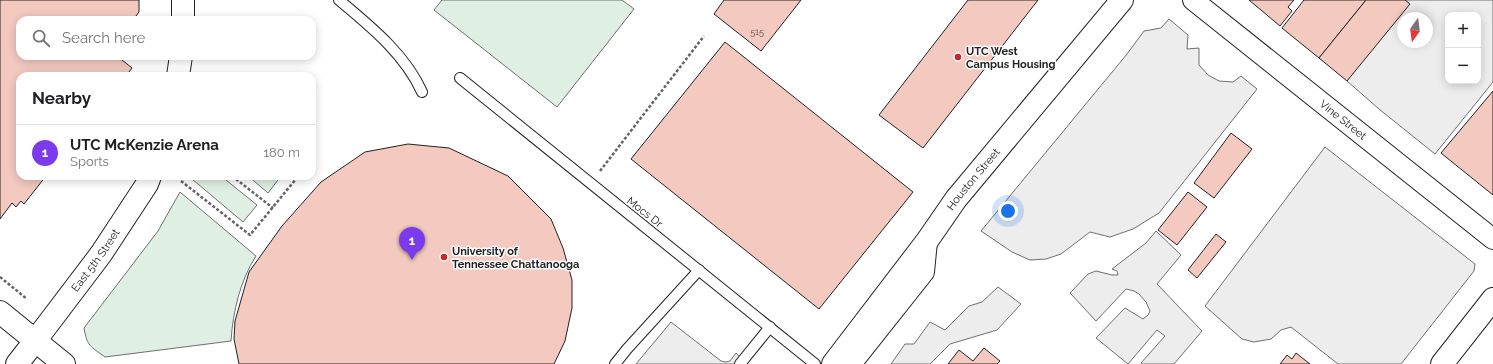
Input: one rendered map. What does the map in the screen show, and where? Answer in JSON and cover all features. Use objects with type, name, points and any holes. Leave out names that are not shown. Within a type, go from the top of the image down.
[{"type":"street","points":[[183,0],[183,16]]},
{"type":"street","name":"Houston Street","points":[[833,364],[927,241],[956,199],[1122,0]]},
{"type":"street","name":"Vine Street","points":[[1193,0],[1493,239]]},
{"type":"street","points":[[179,72],[180,60]]},
{"type":"street","name":"East 5th Street","points":[[17,364],[102,254],[148,184],[149,180]]},
{"type":"street","points":[[852,364],[924,272],[927,241]]},
{"type":"street","points":[[1442,364],[1493,299]]},
{"type":"street","points":[[0,312],[35,342],[64,364]]},
{"type":"lane","points":[[339,0],[372,27],[389,44],[418,83],[422,92]]},
{"type":"lane","name":"Mocs Dr","points":[[460,78],[815,364]]},
{"type":"lane","points":[[615,364],[699,270]]},
{"type":"lane","points":[[740,364],[770,327]]},
{"type":"path","points":[[590,184],[704,36]]},
{"type":"path","points":[[237,180],[273,208]]},
{"type":"path","points":[[181,181],[250,235],[294,180]]},
{"type":"path","points":[[0,277],[27,299]]},
{"type":"green space","points":[[442,0],[622,0],[634,9],[557,107],[434,10]]},
{"type":"green space","points":[[193,180],[226,180],[257,205],[243,222]]},
{"type":"green space","points":[[253,180],[278,180],[268,193]]},
{"type":"green space","points":[[180,192],[256,256],[250,266],[238,297],[231,341],[105,357],[90,345],[86,339],[84,328],[158,231]]},
{"type":"shaded area","points":[[1405,0],[1493,0],[1493,82],[1435,154],[1347,81]]},
{"type":"shaded area","points":[[1169,19],[1188,35],[1187,49],[1199,48],[1199,65],[1208,75],[1219,81],[1233,82],[1241,76],[1257,89],[1159,213],[1133,229],[1110,237],[1090,232],[1061,254],[1046,259],[1030,260],[1012,252],[981,231],[1127,54],[1144,31],[1161,28]]},
{"type":"shaded area","points":[[1325,147],[1475,264],[1474,271],[1401,364],[1338,364],[1291,327],[1281,330],[1271,339],[1254,342],[1242,339],[1205,306]]},
{"type":"shaded area","points":[[1156,231],[1181,255],[1157,284],[1202,331],[1174,364],[1143,364],[1141,363],[1165,336],[1157,330],[1128,364],[1096,338],[1125,308],[1143,319],[1150,311],[1146,302],[1139,294],[1126,289],[1096,321],[1070,293],[1088,274],[1096,271],[1118,275],[1117,271],[1112,269],[1146,243]]},
{"type":"shaded area","points":[[998,287],[1021,304],[997,330],[950,344],[930,364],[891,364],[905,344],[914,344],[930,322],[945,330],[969,306],[982,302]]},
{"type":"shaded area","points":[[671,322],[721,361],[730,361],[736,353],[747,364],[636,364]]},
{"type":"building","points":[[0,0],[139,0],[139,12],[136,16],[16,16],[16,60],[122,60],[132,68],[129,72],[16,72],[16,180],[43,180],[24,204],[21,201],[16,207],[12,203],[0,219]]},
{"type":"building","points":[[724,0],[801,0],[761,51],[714,14]]},
{"type":"building","name":"UTC West Campus Housing","points":[[968,0],[1038,0],[923,148],[879,115]]},
{"type":"building","points":[[1249,0],[1294,0],[1288,7],[1292,11],[1280,26]]},
{"type":"building","points":[[1304,0],[1366,0],[1319,58],[1282,28]]},
{"type":"building","points":[[1366,0],[1405,0],[1410,4],[1403,12],[1397,12],[1397,20],[1347,81],[1319,58]]},
{"type":"building","points":[[725,42],[913,192],[819,309],[631,159]]},
{"type":"building","points":[[1493,91],[1493,195],[1441,153]]},
{"type":"building","points":[[1231,133],[1252,149],[1214,198],[1194,183]]},
{"type":"building","points":[[408,144],[449,148],[508,176],[551,219],[563,248],[572,280],[572,308],[565,341],[554,364],[239,364],[234,339],[235,321],[249,272],[282,226],[321,182],[365,152]]},
{"type":"building","points":[[1188,192],[1207,207],[1177,245],[1158,230]]},
{"type":"building","points":[[1216,234],[1226,242],[1197,278],[1188,270]]},
{"type":"building","points":[[984,348],[1000,361],[997,364],[948,364],[959,350],[973,361]]},
{"type":"building","points":[[1296,353],[1310,364],[1280,364],[1287,355],[1292,359]]},
{"type":"place","name":"UTC West Campus Housing","points":[[958,57]]},
{"type":"place","name":"University of Tennessee Chattanooga","points":[[444,257]]},
{"type":"place","name":"UTC McKenzie Arena","points":[[412,260]]}]
